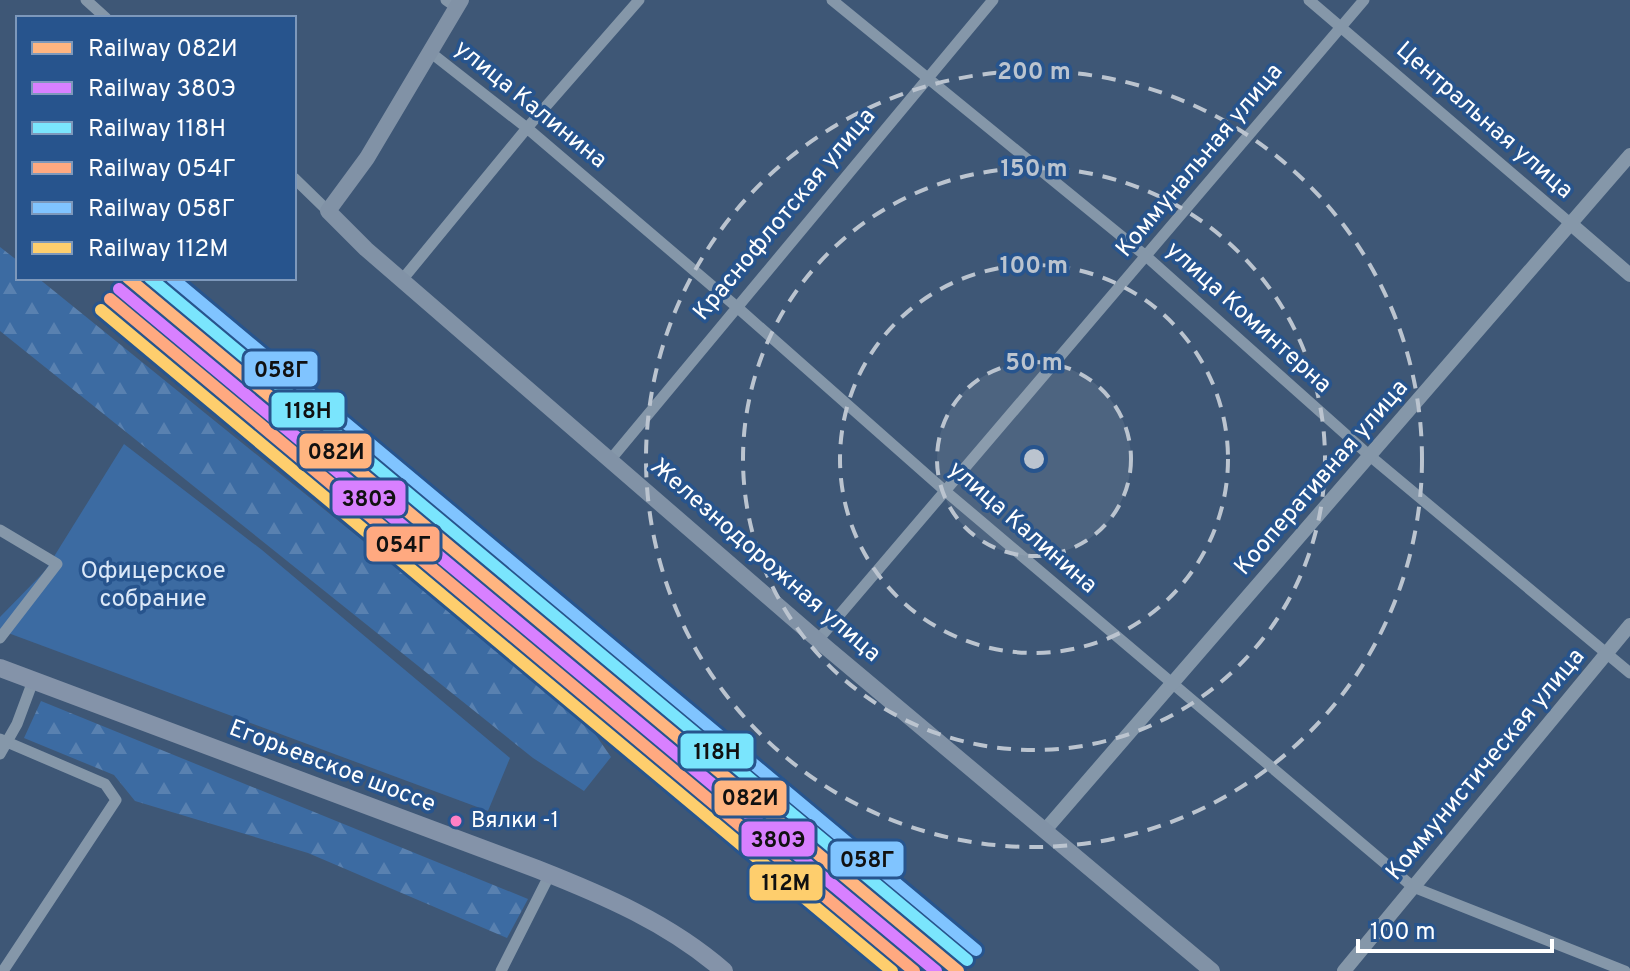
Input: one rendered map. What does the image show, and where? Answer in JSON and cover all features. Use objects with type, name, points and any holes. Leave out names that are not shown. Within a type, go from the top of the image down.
[{"type":"main road","points":[[328,211],[367,158],[430,52],[454,2]]},
{"type":"main road","name":"Железнодорожная улица","points":[[328,211],[402,280],[818,640],[1212,971]]},
{"type":"main road","name":"Егорьевское шоссе","points":[[0,668],[550,874],[641,915],[689,944],[724,971]]},
{"type":"street","points":[[86,0],[104,16]]},
{"type":"street","points":[[402,280],[527,128],[639,0]]},
{"type":"street","name":"улица Коминтерна","points":[[832,0],[1147,257],[1370,456],[1630,673]]},
{"type":"street","name":"Краснофлотская улица","points":[[611,459],[993,0]]},
{"type":"street","name":"Центральная улица","points":[[1309,0],[1630,275]]},
{"type":"street","name":"Коммунальная улица","points":[[818,640],[1364,0]]},
{"type":"street","name":"улица Калинина","points":[[430,52],[527,128],[944,490],[1413,887],[1625,971]]},
{"type":"street","name":"Кооперативная улица","points":[[1046,829],[1630,155]]},
{"type":"street","name":"Железнодорожная улица","points":[[296,180],[328,211]]},
{"type":"street","points":[[0,530],[57,564],[0,638]]},
{"type":"street","name":"Коммунистическая улица","points":[[1344,971],[1630,625]]},
{"type":"street","points":[[0,754],[33,681]]},
{"type":"street","points":[[3,971],[116,800],[105,784],[4,740]]},
{"type":"street","points":[[501,971],[550,874]]},
{"type":"green space","points":[[0,247],[16,259],[16,280],[40,280],[586,721],[611,757],[584,791],[533,758],[0,331]]},
{"type":"green space","name":"Офицерское собрание","points":[[124,444],[262,550],[510,758],[488,811],[0,630],[0,617],[45,571]]},
{"type":"green space","points":[[41,701],[528,899],[507,938],[308,853],[135,801],[114,775],[24,738]]},
{"type":"rail line","name":"082И","points":[[130,280],[958,971]]},
{"type":"rail line","name":"118Н","points":[[152,280],[967,960]]},
{"type":"rail line","name":"058Г","points":[[174,280],[976,950]]},
{"type":"rail line","name":"380Э","points":[[119,289],[936,971]]},
{"type":"rail line","name":"054Г","points":[[110,299],[914,971]]},
{"type":"rail line","name":"112М","points":[[101,310],[892,971]]},
{"type":"place","name":"Вялки -1","points":[[456,821]]}]
